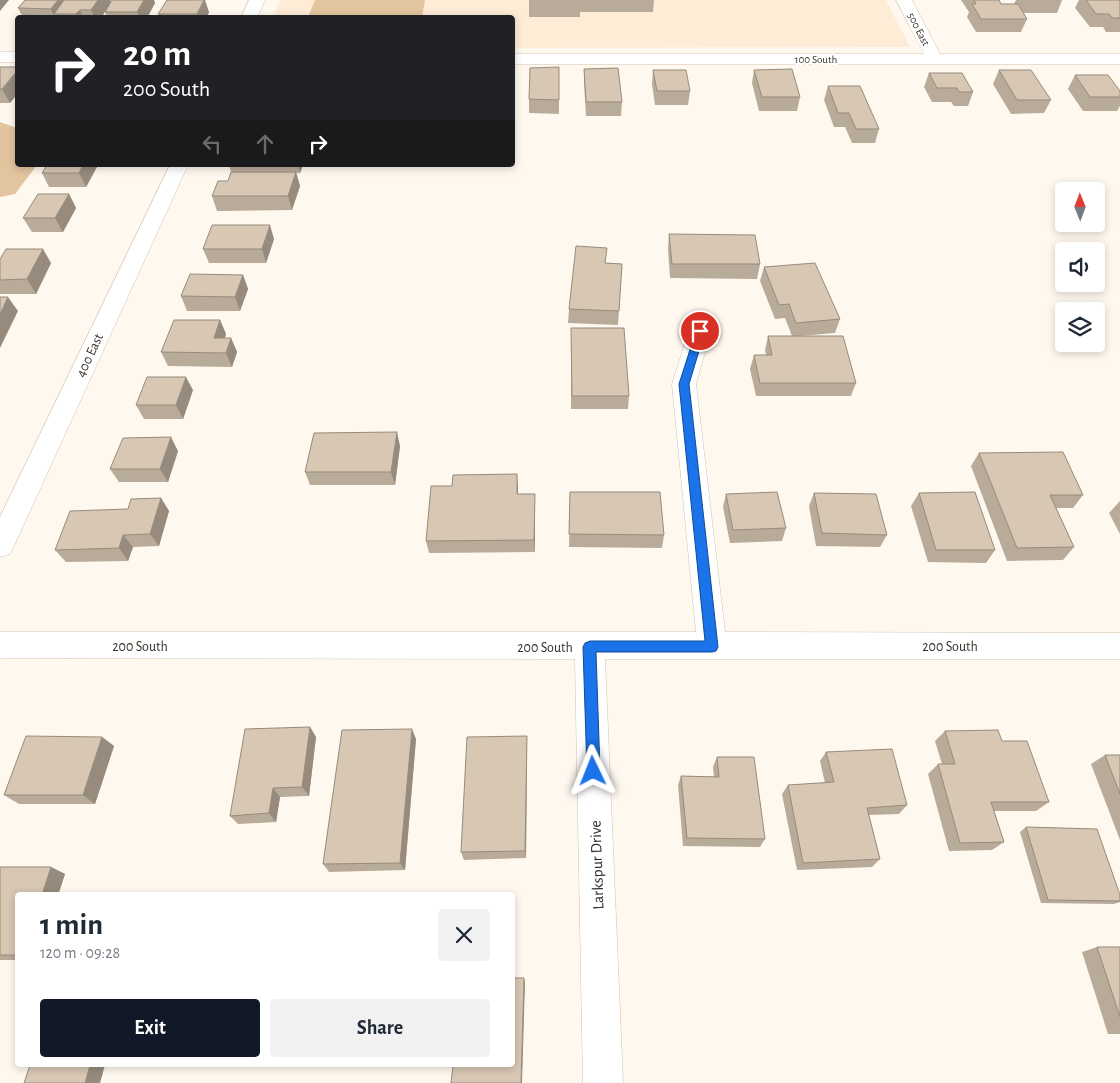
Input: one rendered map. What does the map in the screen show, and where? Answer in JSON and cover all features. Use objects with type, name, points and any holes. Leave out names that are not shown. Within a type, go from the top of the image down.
[{"type":"street","points":[[250,15],[257,0]]},
{"type":"street","name":"500 East","points":[[904,0],[934,58]]},
{"type":"street","points":[[0,57],[15,57]]},
{"type":"street","name":"100 South","points":[[515,59],[1120,59]]},
{"type":"street","name":"400 East","points":[[0,546],[178,167]]},
{"type":"street","points":[[700,331],[684,384],[712,647]]},
{"type":"street","name":"200 South","points":[[0,645],[1120,646]]},
{"type":"street","name":"Larkspur Drive","points":[[590,647],[603,1083]]},
{"type":"shaded area","points":[[280,0],[886,0],[910,47],[515,48],[515,15],[274,15]]},
{"type":"shaded area","points":[[315,0],[425,0],[422,15],[309,15]]},
{"type":"shaded area","points":[[0,122],[15,127],[15,167],[35,167],[15,194],[0,197]]},
{"type":"building","points":[[25,0],[58,0],[51,9],[18,8]]},
{"type":"building","points":[[64,0],[98,0],[91,10],[80,10],[76,14],[54,14]]},
{"type":"building","points":[[112,0],[144,0],[137,12],[105,12]]},
{"type":"building","points":[[167,0],[204,0],[197,14],[158,14]]},
{"type":"building","points":[[974,0],[999,0],[1001,4],[1018,4],[1027,19],[981,19],[972,4],[976,4]]},
{"type":"building","points":[[1086,0],[1120,0],[1120,18],[1113,18],[1109,14],[1096,14]]},
{"type":"building","points":[[0,67],[15,67],[15,74],[0,89]]},
{"type":"building","points":[[559,67],[559,100],[529,99],[530,68]]},
{"type":"building","points":[[618,68],[622,102],[586,102],[584,69]]},
{"type":"building","points":[[792,69],[800,97],[762,97],[754,70]]},
{"type":"building","points":[[653,70],[686,70],[690,91],[657,91]]},
{"type":"building","points":[[999,70],[1031,70],[1051,100],[1017,100]]},
{"type":"building","points":[[929,73],[962,73],[973,92],[959,92],[957,88],[937,88]]},
{"type":"building","points":[[1075,75],[1108,75],[1120,91],[1120,97],[1090,97]]},
{"type":"building","points":[[828,86],[860,86],[879,129],[856,129],[849,113],[838,113]]},
{"type":"building","points":[[46,167],[82,167],[79,173],[42,173]]},
{"type":"building","points":[[231,172],[296,172],[288,196],[212,196],[218,181],[228,181]]},
{"type":"building","points":[[38,194],[69,194],[55,218],[23,218]]},
{"type":"building","points":[[212,225],[270,225],[262,249],[203,249]]},
{"type":"building","points":[[669,234],[755,235],[760,264],[672,264]]},
{"type":"building","points":[[576,246],[607,248],[605,263],[622,264],[619,311],[569,309]]},
{"type":"building","points":[[6,249],[43,249],[27,279],[0,280],[0,259]]},
{"type":"building","points":[[815,263],[840,319],[796,323],[789,304],[779,305],[764,267]]},
{"type":"building","points":[[190,274],[243,275],[235,297],[181,296]]},
{"type":"building","points":[[0,297],[8,297],[0,314]]},
{"type":"building","points":[[174,320],[220,320],[214,338],[231,338],[226,353],[161,352]]},
{"type":"building","points":[[571,328],[624,328],[629,396],[572,396]]},
{"type":"building","points":[[768,336],[843,336],[856,383],[760,383],[754,355],[772,355]]},
{"type":"building","points":[[147,377],[186,377],[176,405],[136,405]]},
{"type":"building","points":[[397,432],[391,472],[305,472],[314,433]]},
{"type":"building","points":[[171,437],[160,469],[110,469],[123,438]]},
{"type":"building","points":[[1063,452],[1083,495],[1050,495],[1074,547],[1017,548],[979,453]]},
{"type":"building","points":[[517,474],[517,494],[535,494],[534,540],[426,541],[431,486],[452,486],[453,475]]},
{"type":"building","points":[[570,492],[660,492],[664,535],[569,534]]},
{"type":"building","points":[[777,492],[786,528],[733,530],[726,494]]},
{"type":"building","points":[[975,492],[995,550],[936,550],[919,493]]},
{"type":"building","points":[[814,493],[876,494],[887,535],[822,533]]},
{"type":"building","points":[[161,498],[150,534],[123,535],[119,548],[55,550],[70,511],[128,509],[131,499]]},
{"type":"building","points":[[310,727],[302,787],[273,788],[269,813],[230,816],[245,729]]},
{"type":"building","points":[[412,729],[400,863],[323,864],[342,730]]},
{"type":"building","points":[[998,730],[1002,741],[1027,741],[1049,802],[991,802],[1004,842],[960,843],[938,764],[955,764],[945,731]]},
{"type":"building","points":[[26,736],[102,737],[83,795],[4,795]]},
{"type":"building","points":[[527,736],[525,851],[461,852],[467,737]]},
{"type":"building","points":[[892,749],[907,805],[867,808],[880,859],[803,863],[788,785],[834,782],[826,752]]},
{"type":"building","points":[[1105,755],[1120,755],[1120,794]]},
{"type":"building","points":[[717,757],[754,757],[765,839],[687,838],[681,776],[719,777]]},
{"type":"building","points":[[1026,827],[1097,829],[1120,895],[1120,901],[1048,900]]},
{"type":"building","points":[[0,867],[51,867],[43,892],[15,892],[15,955],[0,955]]},
{"type":"building","points":[[1097,947],[1120,947],[1120,1017]]},
{"type":"building","points":[[515,978],[524,978],[521,1083],[451,1083],[453,1067],[515,1067]]},
{"type":"building","points":[[29,1067],[89,1067],[85,1083],[24,1083]]},
{"type":"route","points":[[593,771],[590,647],[712,647],[684,384],[700,331]]}]
